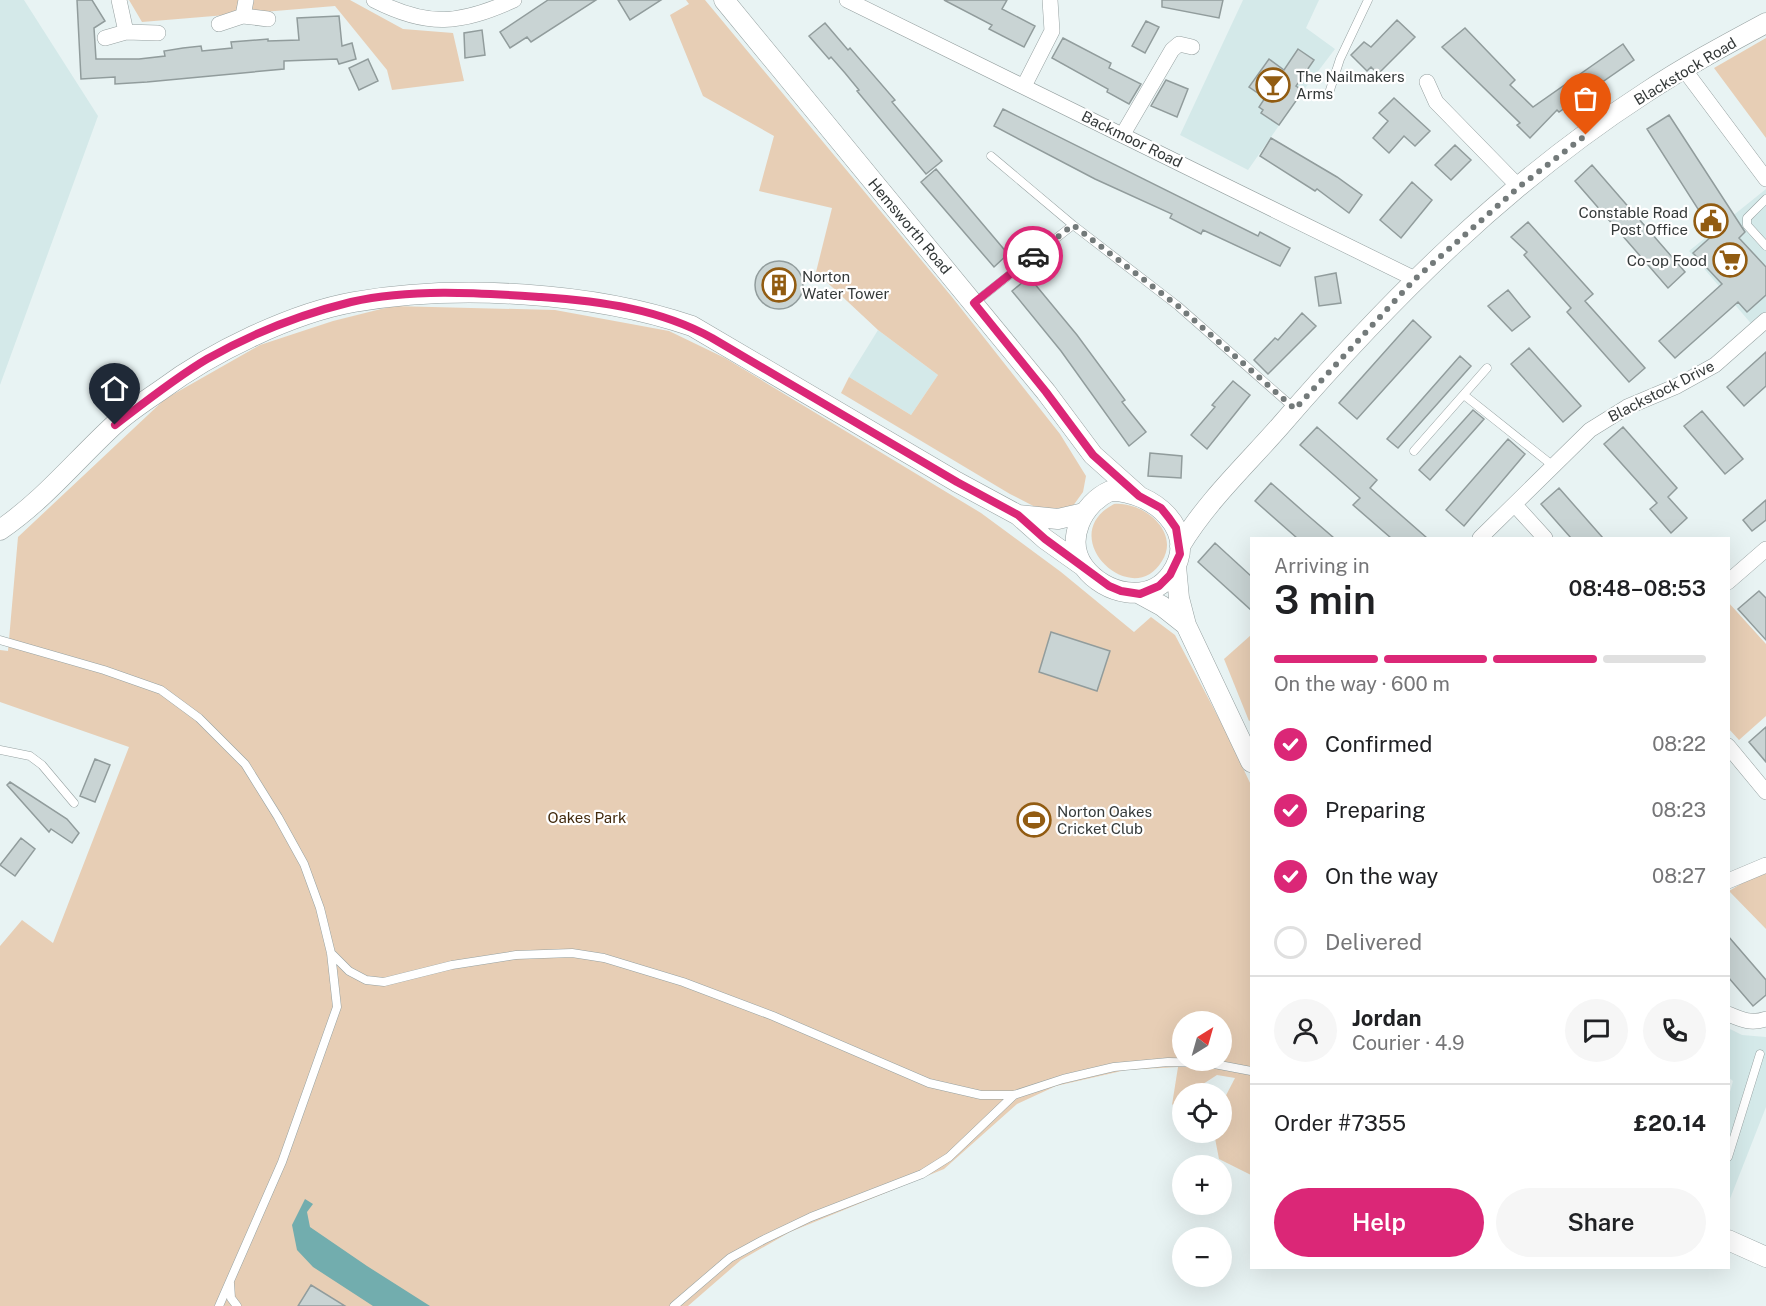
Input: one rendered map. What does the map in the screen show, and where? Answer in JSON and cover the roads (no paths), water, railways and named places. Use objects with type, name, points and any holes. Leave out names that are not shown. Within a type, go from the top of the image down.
[{"type":"street","points":[[119,0],[126,32]]},
{"type":"street","points":[[243,16],[246,0]]},
{"type":"street","points":[[374,0],[395,11],[426,18],[457,20],[480,15],[514,0]]},
{"type":"street","name":"Backmoor Road","points":[[847,0],[1415,279]]},
{"type":"street","points":[[1024,86],[1052,32],[1050,0]]},
{"type":"street","name":"Hemsworth Road","points":[[731,3],[1046,392],[1093,455],[1139,496]]},
{"type":"street","points":[[219,24],[243,16],[268,19]]},
{"type":"street","name":"Blackstock Road","points":[[1180,546],[1207,507],[1415,279],[1519,187],[1586,135],[1683,68],[1766,23]]},
{"type":"street","points":[[105,38],[126,32],[158,33]]},
{"type":"street","points":[[1123,134],[1172,50],[1179,44],[1192,47]]},
{"type":"street","points":[[1683,68],[1766,179]]},
{"type":"street","points":[[1427,82],[1436,102],[1519,187]]},
{"type":"street","points":[[0,530],[48,492],[115,425],[207,359],[251,337],[352,302],[410,295],[492,293],[563,298],[661,315],[692,326],[957,482],[1018,515],[1097,579],[1121,591],[1140,594],[1162,606],[1186,625]]},
{"type":"street","name":"Blackstock Drive","points":[[1481,537],[1552,465],[1599,424],[1627,407],[1677,386],[1715,365],[1766,320]]},
{"type":"street","points":[[1083,566],[1077,551],[1076,538],[1097,476],[1093,455]]},
{"type":"street","points":[[1018,515],[1058,519],[1088,507],[1110,491],[1139,496],[1161,508],[1186,512],[1207,507]]},
{"type":"street","points":[[1515,505],[1544,537]]},
{"type":"street","points":[[1161,508],[1176,528],[1180,546],[1176,566],[1179,598],[1186,625],[1250,760]]},
{"type":"street","points":[[1730,580],[1766,549]]},
{"type":"street","points":[[1140,594],[1166,581],[1176,566]]},
{"type":"street","points":[[1730,748],[1766,792]]},
{"type":"street","points":[[1730,880],[1766,865]]},
{"type":"street","points":[[1730,1015],[1748,1022],[1756,1023],[1766,1020]]},
{"type":"street","points":[[1730,1241],[1766,1257]]},
{"type":"lane","points":[[1330,90],[1340,59],[1368,0]]},
{"type":"lane","points":[[991,156],[1073,225],[1178,306],[1295,409]]},
{"type":"lane","points":[[1766,199],[1747,218],[1747,225],[1766,246]]},
{"type":"lane","points":[[974,303],[1073,225]]},
{"type":"lane","points":[[1414,451],[1487,368]]},
{"type":"lane","points":[[1464,395],[1552,465]]},
{"type":"lane","points":[[0,640],[104,670],[161,690],[199,718],[244,764],[278,817],[304,864],[320,908],[331,953],[337,1007],[282,1162],[219,1306]]},
{"type":"lane","points":[[0,750],[30,756],[42,765],[74,803]]},
{"type":"lane","points":[[331,953],[349,971],[366,980],[384,982],[452,966],[516,955],[572,953],[604,958],[683,982],[772,1016],[929,1083],[981,1095],[1014,1095],[1063,1079],[1114,1067],[1168,1062],[1209,1063],[1250,1071]]},
{"type":"lane","points":[[1730,1151],[1760,1054]]},
{"type":"lane","points":[[674,1306],[730,1258],[754,1245],[811,1217],[922,1174],[949,1157],[1014,1095]]},
{"type":"lane","points":[[230,1280],[231,1298],[237,1306]]},
{"type":"water","points":[[305,1199],[313,1204],[307,1212],[310,1227],[430,1306],[373,1306],[313,1267],[297,1250],[292,1225]]},
{"type":"place","name":"The Nailmakers Arms","points":[[1273,85]]},
{"type":"place","name":"Constable Road Post Office","points":[[1711,221]]},
{"type":"place","name":"Co-op Food","points":[[1730,260]]},
{"type":"place","name":"Norton Water Tower","points":[[779,285]]},
{"type":"place","name":"Norton Oakes Cricket Club","points":[[1034,820]]},
{"type":"park label","name":"Oakes Park","points":[[587,817]]}]
